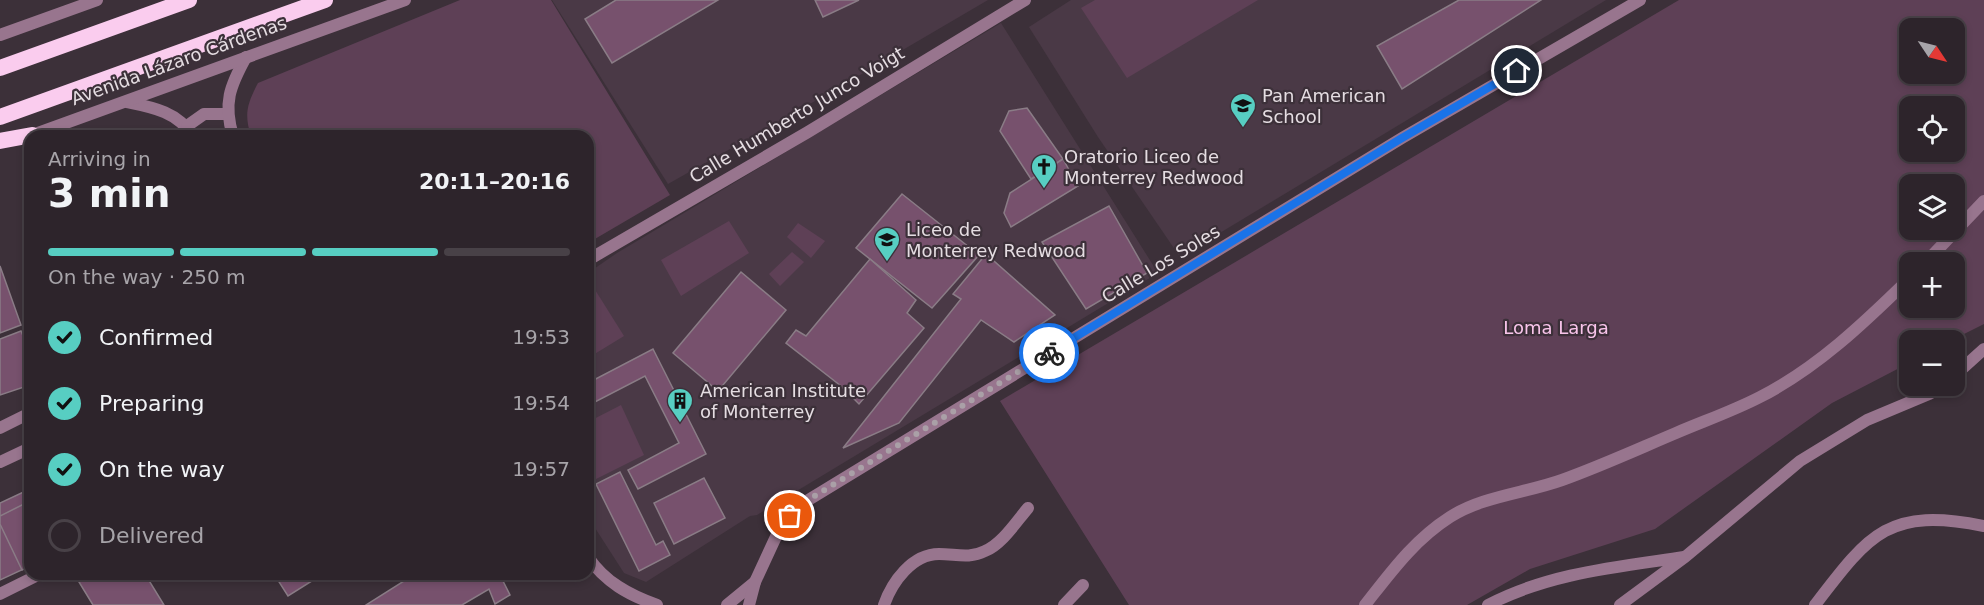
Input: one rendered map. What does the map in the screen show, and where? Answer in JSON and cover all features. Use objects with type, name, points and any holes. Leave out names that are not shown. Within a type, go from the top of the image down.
[{"type":"highway","points":[[0,68],[189,0]]},
{"type":"highway","name":"Avenida Lázaro Cárdenas","points":[[0,117],[325,0]]},
{"type":"highway","points":[[0,141],[24,136]]},
{"type":"street","points":[[0,35],[97,0]]},
{"type":"street","name":"Avenida Lázaro Cárdenas","points":[[46,130],[405,0]]},
{"type":"street","name":"Calle Humberto Junco Voigt","points":[[594,256],[816,127],[1010,4],[1024,0]]},
{"type":"street","name":"Calle Los Soles","points":[[749,605],[755,582],[780,528],[800,505],[1402,138],[1640,0]]},
{"type":"street","points":[[231,130],[228,93],[246,57]]},
{"type":"street","points":[[126,102],[165,111],[189,130]]},
{"type":"street","points":[[191,130],[204,114],[228,114]]},
{"type":"street","name":"Avenida Lázaro Cárdenas","points":[[0,147],[24,138]]},
{"type":"street","points":[[1936,252],[1984,201]]},
{"type":"street","points":[[1365,605],[1410,549],[1451,516],[1473,506],[1560,481],[1605,464],[1758,398],[1815,363],[1899,289]]},
{"type":"street","points":[[1965,366],[1984,348]]},
{"type":"street","points":[[1620,605],[1685,557],[1800,461],[1867,420],[1924,396]]},
{"type":"street","points":[[0,428],[24,416]]},
{"type":"street","points":[[0,462],[24,451]]},
{"type":"street","points":[[884,605],[888,592],[915,561],[938,554],[967,556],[988,550],[1028,508]]},
{"type":"street","points":[[1815,605],[1851,559],[1876,536],[1894,526],[1925,519],[1944,519],[1984,526]]},
{"type":"street","points":[[1488,605],[1511,593],[1568,575],[1685,557]]},
{"type":"street","points":[[594,565],[603,576],[620,588],[636,598],[657,605]]},
{"type":"street","points":[[0,594],[28,580]]},
{"type":"street","points":[[727,605],[755,582]]},
{"type":"street","points":[[1064,605],[1083,585]]},
{"type":"shaded area","points":[[552,0],[988,0],[668,184]]},
{"type":"shaded area","name":"Pan American School","points":[[1071,0],[1606,0],[1180,257],[1098,137],[1029,27]]},
{"type":"shaded area","name":"Liceo de Monterrey Redwood","points":[[1001,23],[1158,273],[757,515],[750,516],[646,582],[624,573],[594,526],[594,269]]},
{"type":"green space","points":[[460,0],[551,0],[670,195],[594,239],[594,130],[250,130],[248,109],[258,83]]},
{"type":"green space","points":[[1095,0],[1258,0],[1127,78],[1081,8]]},
{"type":"green space","name":"Loma Larga","points":[[1679,0],[1984,0],[1984,324],[1965,334],[1965,330],[1899,330],[1899,368],[1832,403],[1655,529],[1530,569],[1467,605],[1129,605],[1000,401]]},
{"type":"green space","points":[[729,221],[749,253],[681,296],[661,260]]},
{"type":"green space","points":[[798,223],[825,241],[811,258],[787,237]]},
{"type":"green space","points":[[792,252],[804,262],[780,286],[769,274]]},
{"type":"green space","points":[[594,288],[624,336],[594,354]]},
{"type":"green space","points":[[621,405],[644,455],[594,480],[594,419]]},
{"type":"building","points":[[616,0],[718,0],[612,63],[585,19]]},
{"type":"building","points":[[815,0],[859,0],[823,17]]},
{"type":"building","points":[[1459,0],[1541,0],[1402,89],[1377,46]]},
{"type":"building","points":[[1027,108],[1063,159],[1031,179],[1000,131],[1009,111]]},
{"type":"building","name":"Oratorio Liceo de Monterrey Redwood","points":[[1063,159],[1078,186],[1011,227],[1004,213],[1010,193]]},
{"type":"building","points":[[902,194],[979,255],[932,308],[856,248]]},
{"type":"building","points":[[1109,206],[1147,273],[1086,309],[1042,242]]},
{"type":"building","name":"Liceo de Monterrey Redwood","points":[[986,254],[1055,315],[1014,342],[981,320],[899,423],[843,448],[961,299],[953,294]]},
{"type":"building","name":"Liceo de Monterrey Redwood","points":[[870,259],[916,300],[907,313],[924,328],[859,404],[841,386],[786,343],[796,330],[806,336]]},
{"type":"building","points":[[0,266],[21,325],[0,333]]},
{"type":"building","points":[[741,272],[786,310],[718,391],[673,353]]},
{"type":"building","points":[[21,331],[24,338],[24,387],[0,395],[0,339]]},
{"type":"building","name":"American Institute of Monterrey","points":[[653,349],[706,454],[638,489],[628,470],[679,443],[645,376],[594,402],[594,380]]},
{"type":"building","points":[[620,472],[656,545],[663,541],[670,555],[639,571],[596,484]]},
{"type":"building","points":[[704,478],[725,518],[674,544],[654,503]]},
{"type":"building","points":[[24,492],[24,569],[0,580],[0,503]]},
{"type":"building","points":[[24,504],[24,569],[22,570],[0,524],[0,516]]},
{"type":"building","points":[[83,580],[149,580],[164,605],[93,605],[79,582]]},
{"type":"building","points":[[278,580],[313,580],[288,596]]},
{"type":"building","points":[[406,580],[502,580],[510,595],[495,604],[489,589],[462,605],[366,605]]},
{"type":"way so far","points":[[790,516],[800,505],[1049,353]]},
{"type":"place","name":"Pan American School","points":[[1243,129]]},
{"type":"place","name":"Oratorio Liceo de Monterrey Redwood","points":[[1044,190]]},
{"type":"place","name":"Liceo de Monterrey Redwood","points":[[887,263]]},
{"type":"place","name":"American Institute of Monterrey","points":[[680,424]]},
{"type":"route","points":[[1049,353],[1402,138],[1517,71]]}]
